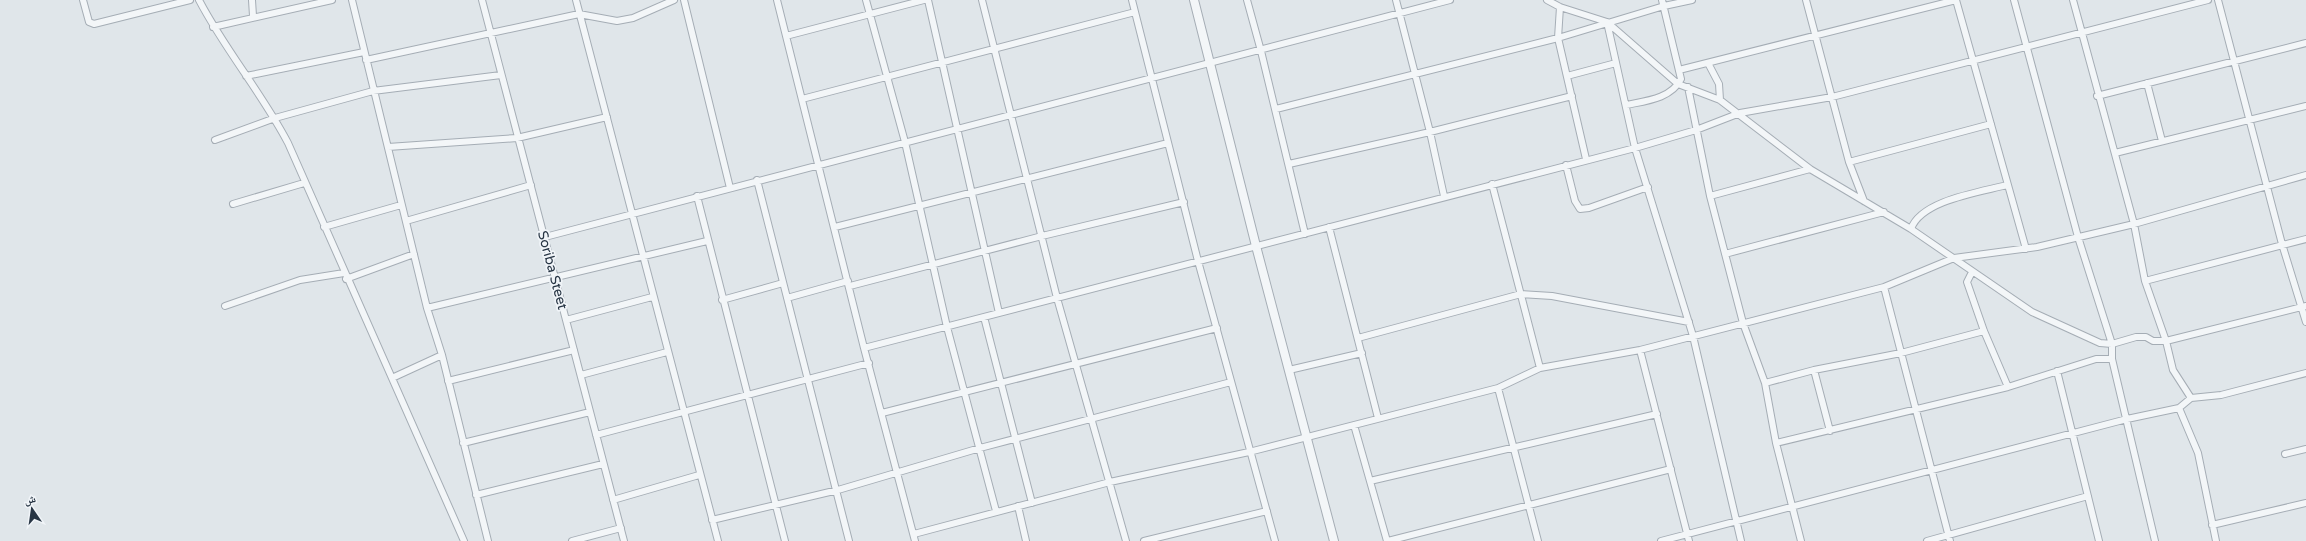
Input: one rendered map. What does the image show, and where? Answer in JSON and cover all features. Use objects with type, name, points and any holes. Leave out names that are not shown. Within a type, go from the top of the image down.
[{"type":"street","points":[[83,0],[89,22],[94,24],[190,0]]},
{"type":"street","points":[[198,0],[213,27],[275,118],[464,541]]},
{"type":"street","points":[[252,0],[253,16]]},
{"type":"street","points":[[213,27],[253,16],[332,0]]},
{"type":"street","points":[[352,0],[401,205],[427,308],[442,356],[488,541]]},
{"type":"street","name":"Soriba Steet","points":[[482,0],[624,541]]},
{"type":"street","points":[[576,0],[633,213],[652,297],[718,541]]},
{"type":"street","points":[[366,60],[579,14],[622,20],[649,13],[674,0]]},
{"type":"street","points":[[684,0],[730,188]]},
{"type":"street","points":[[777,0],[835,227],[864,348],[915,541]]},
{"type":"street","points":[[866,0],[885,76],[905,142],[947,326],[966,392],[996,511]]},
{"type":"street","points":[[786,36],[924,0]]},
{"type":"street","points":[[928,0],[959,128],[999,313]]},
{"type":"street","points":[[982,0],[993,48],[1012,114],[1057,298],[1126,541]]},
{"type":"street","points":[[1132,0],[1198,261],[1249,452],[1275,541]]},
{"type":"street","points":[[1194,0],[1256,246],[1334,541]]},
{"type":"street","points":[[1247,0],[1276,109],[1305,234]]},
{"type":"street","points":[[1396,0],[1430,132],[1444,196]]},
{"type":"street","points":[[545,237],[757,180],[1261,51],[1450,0]]},
{"type":"street","points":[[1547,0],[1560,7],[1607,22],[1678,84],[1720,100],[1740,113],[1810,169],[1911,228],[1972,272],[2032,312],[2090,340],[2112,344],[2136,337],[2146,337],[2153,341],[2166,340],[2304,306]]},
{"type":"street","points":[[1276,109],[1415,72],[1558,38],[1663,3],[1692,0]]},
{"type":"street","points":[[1806,0],[1849,162],[1864,201]]},
{"type":"street","points":[[1679,70],[1956,0],[2026,249]]},
{"type":"street","points":[[2014,0],[2078,236],[2112,344],[2112,359],[2155,541]]},
{"type":"street","points":[[2073,0],[2097,96],[2134,224],[2145,281],[2166,340],[2173,370],[2191,398]]},
{"type":"street","points":[[864,348],[1305,234],[1566,164],[1635,148],[1696,130],[1740,113],[1832,97],[2208,0]]},
{"type":"street","points":[[2218,0],[2282,244],[2304,306],[2306,322]]},
{"type":"street","points":[[1626,105],[1671,92],[1681,79],[1663,3]]},
{"type":"street","points":[[1560,7],[1558,38],[1586,159]]},
{"type":"street","points":[[802,99],[885,76],[1135,12]]},
{"type":"street","points":[[1607,22],[1635,148],[1693,336],[1736,522],[1742,541]]},
{"type":"street","points":[[2097,96],[2306,43]]},
{"type":"street","points":[[246,76],[364,52]]},
{"type":"street","points":[[1567,76],[1616,63]]},
{"type":"street","points":[[1708,63],[1720,84],[1720,100]]},
{"type":"street","points":[[215,140],[275,118],[373,91],[501,76]]},
{"type":"street","points":[[2147,83],[2162,142]]},
{"type":"street","points":[[1688,87],[1710,196],[1743,323],[1765,383],[1776,443],[1801,541]]},
{"type":"street","points":[[1289,164],[1430,132],[1572,96]]},
{"type":"street","points":[[2115,154],[2306,106]]},
{"type":"street","points":[[388,147],[517,138],[607,117]]},
{"type":"street","points":[[1849,162],[1991,124]]},
{"type":"street","points":[[835,227],[1168,144]]},
{"type":"street","points":[[1566,164],[1575,201],[1580,209],[1588,208],[1648,187]]},
{"type":"street","points":[[1710,196],[1810,169]]},
{"type":"street","points":[[914,534],[996,511],[1110,482],[1249,452],[1498,388],[1540,368],[1640,350],[1884,287],[1954,258],[2026,249],[2134,224],[2266,185],[2306,175]]},
{"type":"street","points":[[757,180],[838,490],[849,541]]},
{"type":"street","points":[[233,204],[304,183]]},
{"type":"street","points":[[1492,184],[1540,368]]},
{"type":"street","points":[[406,221],[531,185]]},
{"type":"street","points":[[1911,228],[1917,218],[1943,203],[2007,185]]},
{"type":"street","points":[[697,196],[722,300],[785,541]]},
{"type":"street","points":[[787,298],[933,264],[1184,202]]},
{"type":"street","points":[[324,227],[401,205]]},
{"type":"street","points":[[1725,254],[1884,212]]},
{"type":"street","points":[[1329,227],[1378,418]]},
{"type":"street","points":[[2145,281],[2282,244],[2306,239]]},
{"type":"street","points":[[427,308],[707,241]]},
{"type":"street","points":[[225,306],[300,280],[345,276],[414,254]]},
{"type":"street","points":[[1972,272],[1967,282],[1984,331],[2008,387]]},
{"type":"street","points":[[722,300],[783,283]]},
{"type":"street","points":[[1884,287],[1900,353],[1950,538]]},
{"type":"street","points":[[1358,338],[1521,294],[1552,296],[1689,322]]},
{"type":"street","points":[[566,320],[652,297]]},
{"type":"street","points":[[984,317],[1017,439],[1032,503]]},
{"type":"street","points":[[882,413],[1076,362],[1217,328]]},
{"type":"street","points":[[1765,383],[1814,370],[1900,353],[1984,331]]},
{"type":"street","points":[[448,381],[574,350]]},
{"type":"street","points":[[1640,350],[1689,541]]},
{"type":"street","points":[[581,375],[667,352]]},
{"type":"street","points":[[1289,370],[1362,353]]},
{"type":"street","points":[[392,378],[442,356]]},
{"type":"street","points":[[1776,443],[2008,387],[2096,359],[2112,359]]},
{"type":"street","points":[[596,435],[869,363]]},
{"type":"street","points":[[1814,370],[1830,431]]},
{"type":"street","points":[[2057,371],[2099,541]]},
{"type":"street","points":[[1661,541],[2072,433],[2179,408],[2191,398],[2221,395],[2306,373]]},
{"type":"street","points":[[712,520],[838,490],[897,474],[980,448],[1231,382]]},
{"type":"street","points":[[1498,388],[1538,541]]},
{"type":"street","points":[[2179,408],[2196,447],[2216,541]]},
{"type":"street","points":[[463,443],[590,412]]},
{"type":"street","points":[[1370,481],[1657,414]]},
{"type":"street","points":[[1354,424],[1387,541],[1671,469]]},
{"type":"street","points":[[2285,454],[2306,449]]},
{"type":"street","points":[[476,495],[603,464]]},
{"type":"street","points":[[613,500],[699,475]]},
{"type":"street","points":[[1927,541],[1950,538],[2088,496]]},
{"type":"street","points":[[2212,525],[2306,503]]},
{"type":"street","points":[[1018,506],[1026,541]]},
{"type":"street","points":[[1144,541],[1267,511]]},
{"type":"street","points":[[572,541],[621,528]]}]
